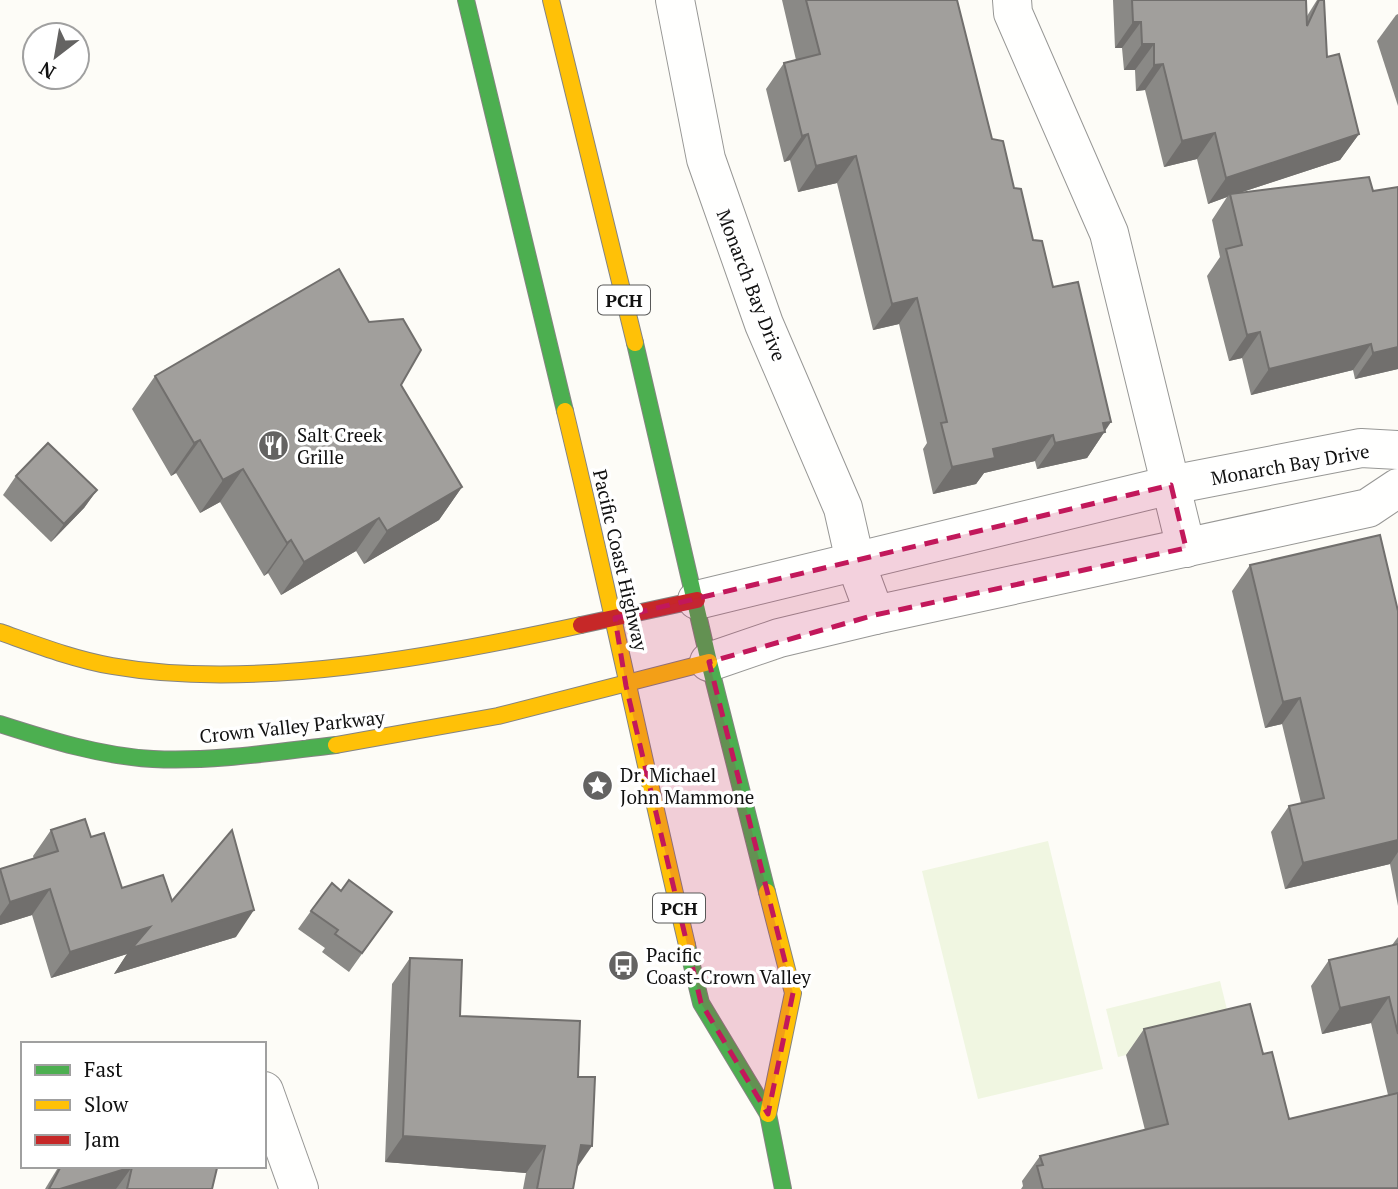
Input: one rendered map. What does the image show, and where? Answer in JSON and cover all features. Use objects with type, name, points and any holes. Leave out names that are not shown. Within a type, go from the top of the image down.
[{"type":"main road","name":"Pacific Coast Highway","points":[[466,0],[615,618],[626,686],[701,1003],[768,1114],[783,1189]]},
{"type":"main road","name":"Pacific Coast Highway","points":[[551,0],[697,600],[709,662],[793,993],[768,1114]]},
{"type":"main road","points":[[0,632],[65,653],[126,668],[222,674],[395,660],[697,600]]},
{"type":"main road","name":"Crown Valley Parkway","points":[[0,724],[44,738],[135,757],[229,757],[373,742],[626,686],[709,662]]},
{"type":"street","name":"Monarch Bay Drive","points":[[675,0],[706,159],[764,324],[843,508],[855,561],[875,615]]},
{"type":"street","points":[[1012,0],[1013,13],[1109,233],[1186,548]]},
{"type":"street","name":"Monarch Bay Drive","points":[[697,600],[1171,485],[1361,448],[1398,450]]},
{"type":"street","points":[[709,662],[779,638],[875,615],[1368,508],[1398,488]]},
{"type":"street","points":[[266,1097],[299,1189]]},
{"type":"highlighted area","points":[[1171,485],[1186,548],[875,615],[709,662],[793,993],[768,1114],[701,1003],[626,686],[615,618]]},
{"type":"green space","points":[[1048,841],[1103,1069],[978,1099],[922,871]]},
{"type":"green space","points":[[1220,981],[1232,1030],[1118,1057],[1106,1009]]},
{"type":"building","points":[[806,0],[957,0],[992,139],[1003,141],[1014,188],[1021,189],[1033,240],[1042,241],[1053,287],[1078,282],[1111,422],[1103,423],[1105,432],[1055,443],[1053,435],[993,449],[995,458],[952,467],[941,423],[947,422],[917,298],[892,304],[856,156],[816,166],[808,134],[802,136],[784,63],[820,54]]},
{"type":"building","points":[[1132,0],[1306,0],[1307,26],[1319,0],[1324,0],[1327,57],[1339,54],[1359,134],[1226,178],[1215,133],[1182,141],[1163,64],[1154,65],[1154,44],[1142,44],[1141,22],[1133,22]]},
{"type":"building","points":[[1369,177],[1373,191],[1398,187],[1398,347],[1373,353],[1371,344],[1269,369],[1260,332],[1247,335],[1226,249],[1242,245],[1230,194]]},
{"type":"building","name":"Salt Creek Grille","points":[[339,269],[369,322],[403,319],[421,350],[401,385],[462,487],[387,531],[379,518],[304,562],[291,540],[287,543],[243,469],[223,480],[200,440],[194,443],[155,376]]},
{"type":"building","points":[[48,443],[97,490],[64,524],[16,476]]},
{"type":"building","points":[[1380,535],[1398,611],[1398,840],[1303,863],[1289,806],[1324,798],[1300,698],[1283,702],[1250,565]]},
{"type":"building","points":[[85,819],[91,837],[104,833],[122,888],[163,875],[172,901],[232,830],[254,910],[132,948],[150,927],[70,952],[50,889],[10,902],[0,869],[58,851],[51,830]]},
{"type":"building","points":[[349,880],[392,912],[362,953],[335,934],[338,930],[311,911],[332,883],[341,891]]},
{"type":"building","points":[[1398,944],[1398,1034],[1389,997],[1340,1008],[1329,960]]},
{"type":"building","points":[[410,958],[462,960],[460,1016],[580,1021],[578,1077],[595,1077],[592,1146],[581,1145],[573,1189],[537,1189],[545,1146],[403,1136]]},
{"type":"building","points":[[1250,1004],[1263,1054],[1272,1052],[1289,1119],[1398,1093],[1398,1188],[1043,1189],[1037,1166],[1043,1165],[1040,1156],[1168,1124],[1144,1029]]},
{"type":"building","points":[[60,1168],[129,1168],[60,1189],[49,1189]]},
{"type":"building","points":[[132,1168],[217,1168],[212,1189],[127,1189]]},
{"type":"traffic: fast","points":[[466,0],[565,411]]},
{"type":"traffic: fast","points":[[635,343],[709,662],[767,892]]},
{"type":"traffic: fast","points":[[0,724],[94,751],[153,759],[222,758],[336,745]]},
{"type":"traffic: fast","points":[[687,945],[701,1003],[768,1114],[783,1189]]},
{"type":"traffic: slow","points":[[551,0],[635,343]]},
{"type":"traffic: slow","points":[[565,411],[687,945]]},
{"type":"traffic: slow","points":[[0,632],[69,656],[112,666],[167,673],[226,674],[286,672],[408,658],[581,625]]},
{"type":"traffic: slow","points":[[336,745],[498,716],[709,662]]},
{"type":"traffic: slow","points":[[767,892],[793,993],[768,1114]]},
{"type":"traffic: jam","points":[[581,625],[697,600]]},
{"type":"place","name":"Salt Creek Grille","points":[[274,445]]},
{"type":"place","name":"Dr. Michael John Mammone","points":[[597,785]]},
{"type":"place","name":"Pacific Coast-Crown Valley","points":[[623,965]]}]
